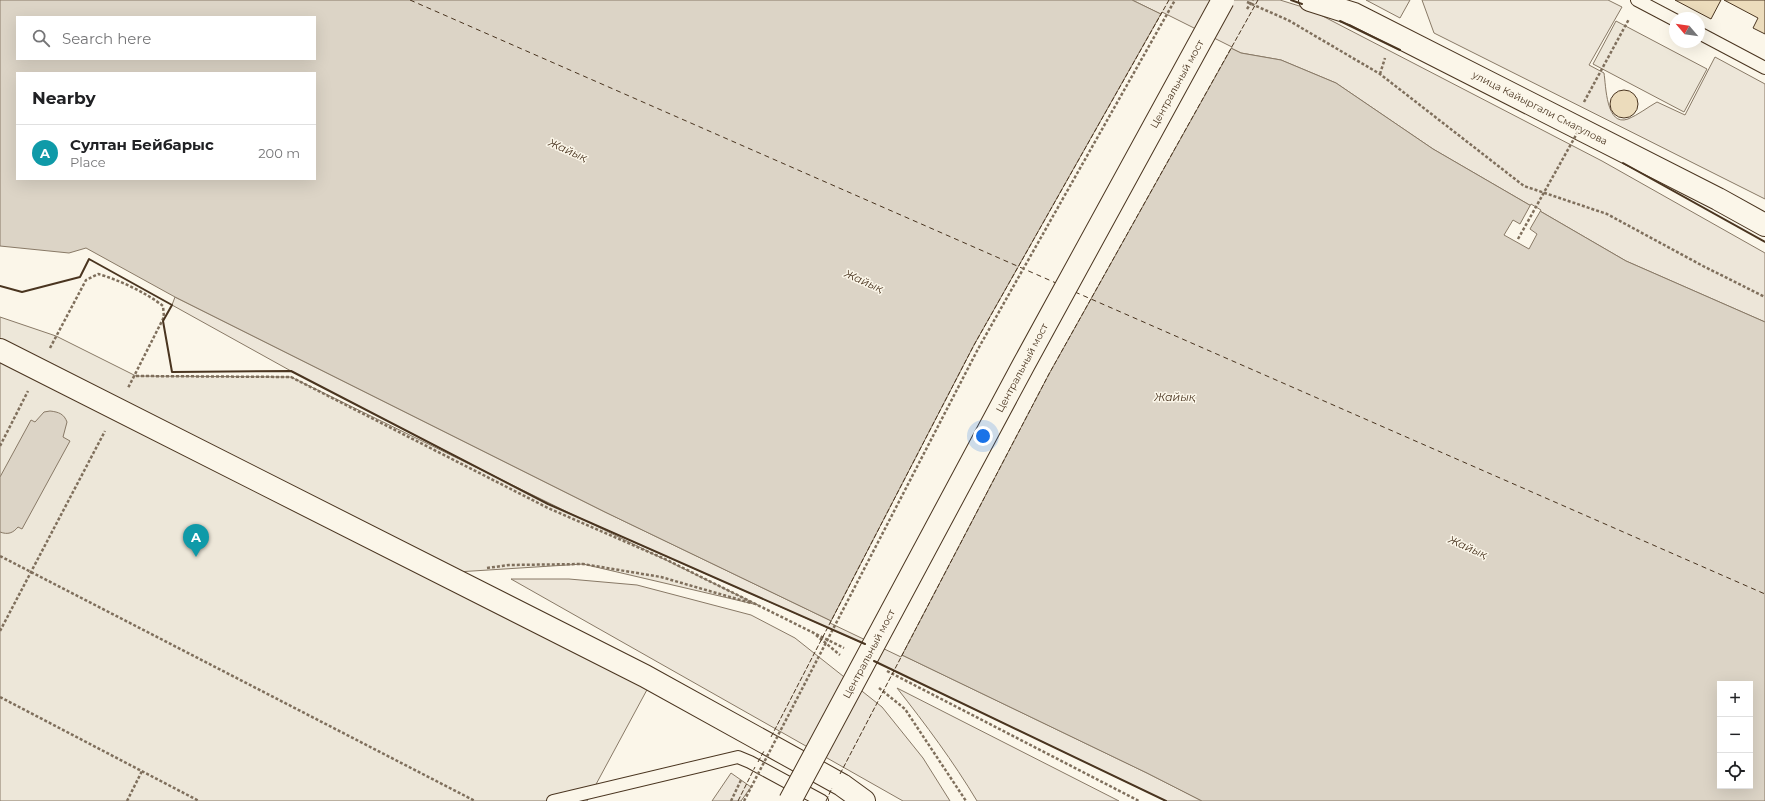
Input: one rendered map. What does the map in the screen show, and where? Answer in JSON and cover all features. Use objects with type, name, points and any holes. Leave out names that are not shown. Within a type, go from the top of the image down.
[{"type":"street","name":"Центральный мост","points":[[790,801],[1020,371],[1223,0]]},
{"type":"street","name":"улица Кайыргали Смагулова","points":[[1310,0],[1354,14],[1576,126],[1718,199],[1765,225]]},
{"type":"street","points":[[0,350],[645,676],[842,785],[864,801]]},
{"type":"lane","points":[[1638,0],[1669,17]]},
{"type":"lane","points":[[1705,36],[1765,68]]},
{"type":"lane","points":[[553,801],[570,799],[738,758],[750,762],[822,801]]},
{"type":"path","points":[[744,801],[978,349],[1175,0]]},
{"type":"path","points":[[1243,0],[1288,20],[1380,74],[1524,186],[1607,214],[1703,266],[1765,297]]},
{"type":"path","points":[[1518,239],[1638,0]]},
{"type":"path","points":[[0,631],[116,409],[136,376],[164,317],[163,306],[155,299],[108,277],[98,274],[86,280],[73,305]]},
{"type":"path","points":[[136,376],[291,376],[548,508],[665,559],[848,650]]},
{"type":"path","points":[[0,556],[475,801]]},
{"type":"path","points":[[486,568],[509,565],[583,564],[661,577],[758,605]]},
{"type":"path","points":[[813,632],[844,658]]},
{"type":"path","points":[[884,669],[1139,801]]},
{"type":"path","points":[[874,683],[905,709],[966,801]]},
{"type":"path","points":[[0,697],[199,801]]},
{"type":"path","points":[[127,801],[142,771]]},
{"type":"shaded area","points":[[1132,0],[1280,0],[1309,9],[1602,161],[1765,253],[1765,322],[1626,261],[1433,149],[1336,83],[1281,60],[1241,53]]},
{"type":"shaded area","points":[[1366,0],[1410,0],[1400,18]]},
{"type":"shaded area","points":[[1422,0],[1608,0],[1622,7],[1589,65],[1604,73],[1608,104],[1615,117],[1621,120],[1632,117],[1657,102],[1685,115],[1715,57],[1765,84],[1765,199],[1434,33]]},
{"type":"shaded area","points":[[1616,21],[1707,69],[1684,112],[1593,64]]},
{"type":"shaded area","points":[[175,297],[605,512],[1147,773],[1202,801],[1166,801],[874,661],[878,650],[548,504],[291,371],[172,305]]},
{"type":"shaded area","points":[[0,317],[56,336],[136,376],[291,377],[758,605],[583,564],[441,573],[0,350]]},
{"type":"shaded area","points":[[0,358],[649,686],[587,801],[0,801]]},
{"type":"shaded area","points":[[511,579],[569,579],[637,585],[751,615],[795,638],[882,707],[923,758],[950,801],[903,801]]},
{"type":"shaded area","points":[[897,688],[1119,801],[977,801],[939,743]]},
{"type":"shaded area","points":[[731,773],[751,787],[741,801],[712,801]]},
{"type":"water","name":"Жайық","points":[[0,0],[1132,0],[1241,53],[1281,60],[1336,83],[1433,149],[1626,261],[1765,322],[1765,801],[1202,801],[1147,773],[605,512],[175,297],[86,248],[69,253],[0,246]]},
{"type":"water","points":[[50,411],[63,415],[67,422],[63,437],[70,441],[22,529],[18,527],[10,533],[0,532],[0,477],[31,420],[35,422],[44,412]]},
{"type":"pier","points":[[1162,12],[1232,47],[1049,374],[901,657],[830,623],[974,345]]},
{"type":"pier","points":[[1531,204],[1541,210],[1530,229],[1537,234],[1529,249],[1504,235],[1513,220],[1520,224]]},
{"type":"building","points":[[1675,0],[1721,0],[1711,19],[1705,16],[1705,12],[1698,12]]},
{"type":"building","points":[[1724,0],[1765,0],[1765,34],[1753,28],[1758,18]]},
{"type":"building","points":[[1624,90],[1634,94],[1638,104],[1634,114],[1624,118],[1614,114],[1610,104],[1614,94]]},
{"type":"ferry route","points":[[410,0],[1056,283]]},
{"type":"ferry route","points":[[1075,292],[1765,594]]},
{"type":"fence","points":[[771,737],[974,345],[1169,0]]},
{"type":"fence","points":[[840,774],[1049,374],[1258,0]]},
{"type":"fence","points":[[758,762],[764,751]]},
{"type":"fence","points":[[738,801],[755,767]]},
{"type":"fence","points":[[826,801],[832,788]]},
{"type":"wall","points":[[1291,0],[1302,4]]},
{"type":"wall","points":[[1340,21],[1400,50]]},
{"type":"wall","points":[[1623,163],[1765,242]]},
{"type":"wall","points":[[0,286],[22,292],[80,277],[89,259],[172,305],[163,321],[172,372],[291,371],[548,504],[865,644]]},
{"type":"wall","points":[[874,661],[1166,801]]},
{"type":"place","name":"Султан Бейбарыс","points":[[196,557]]}]
